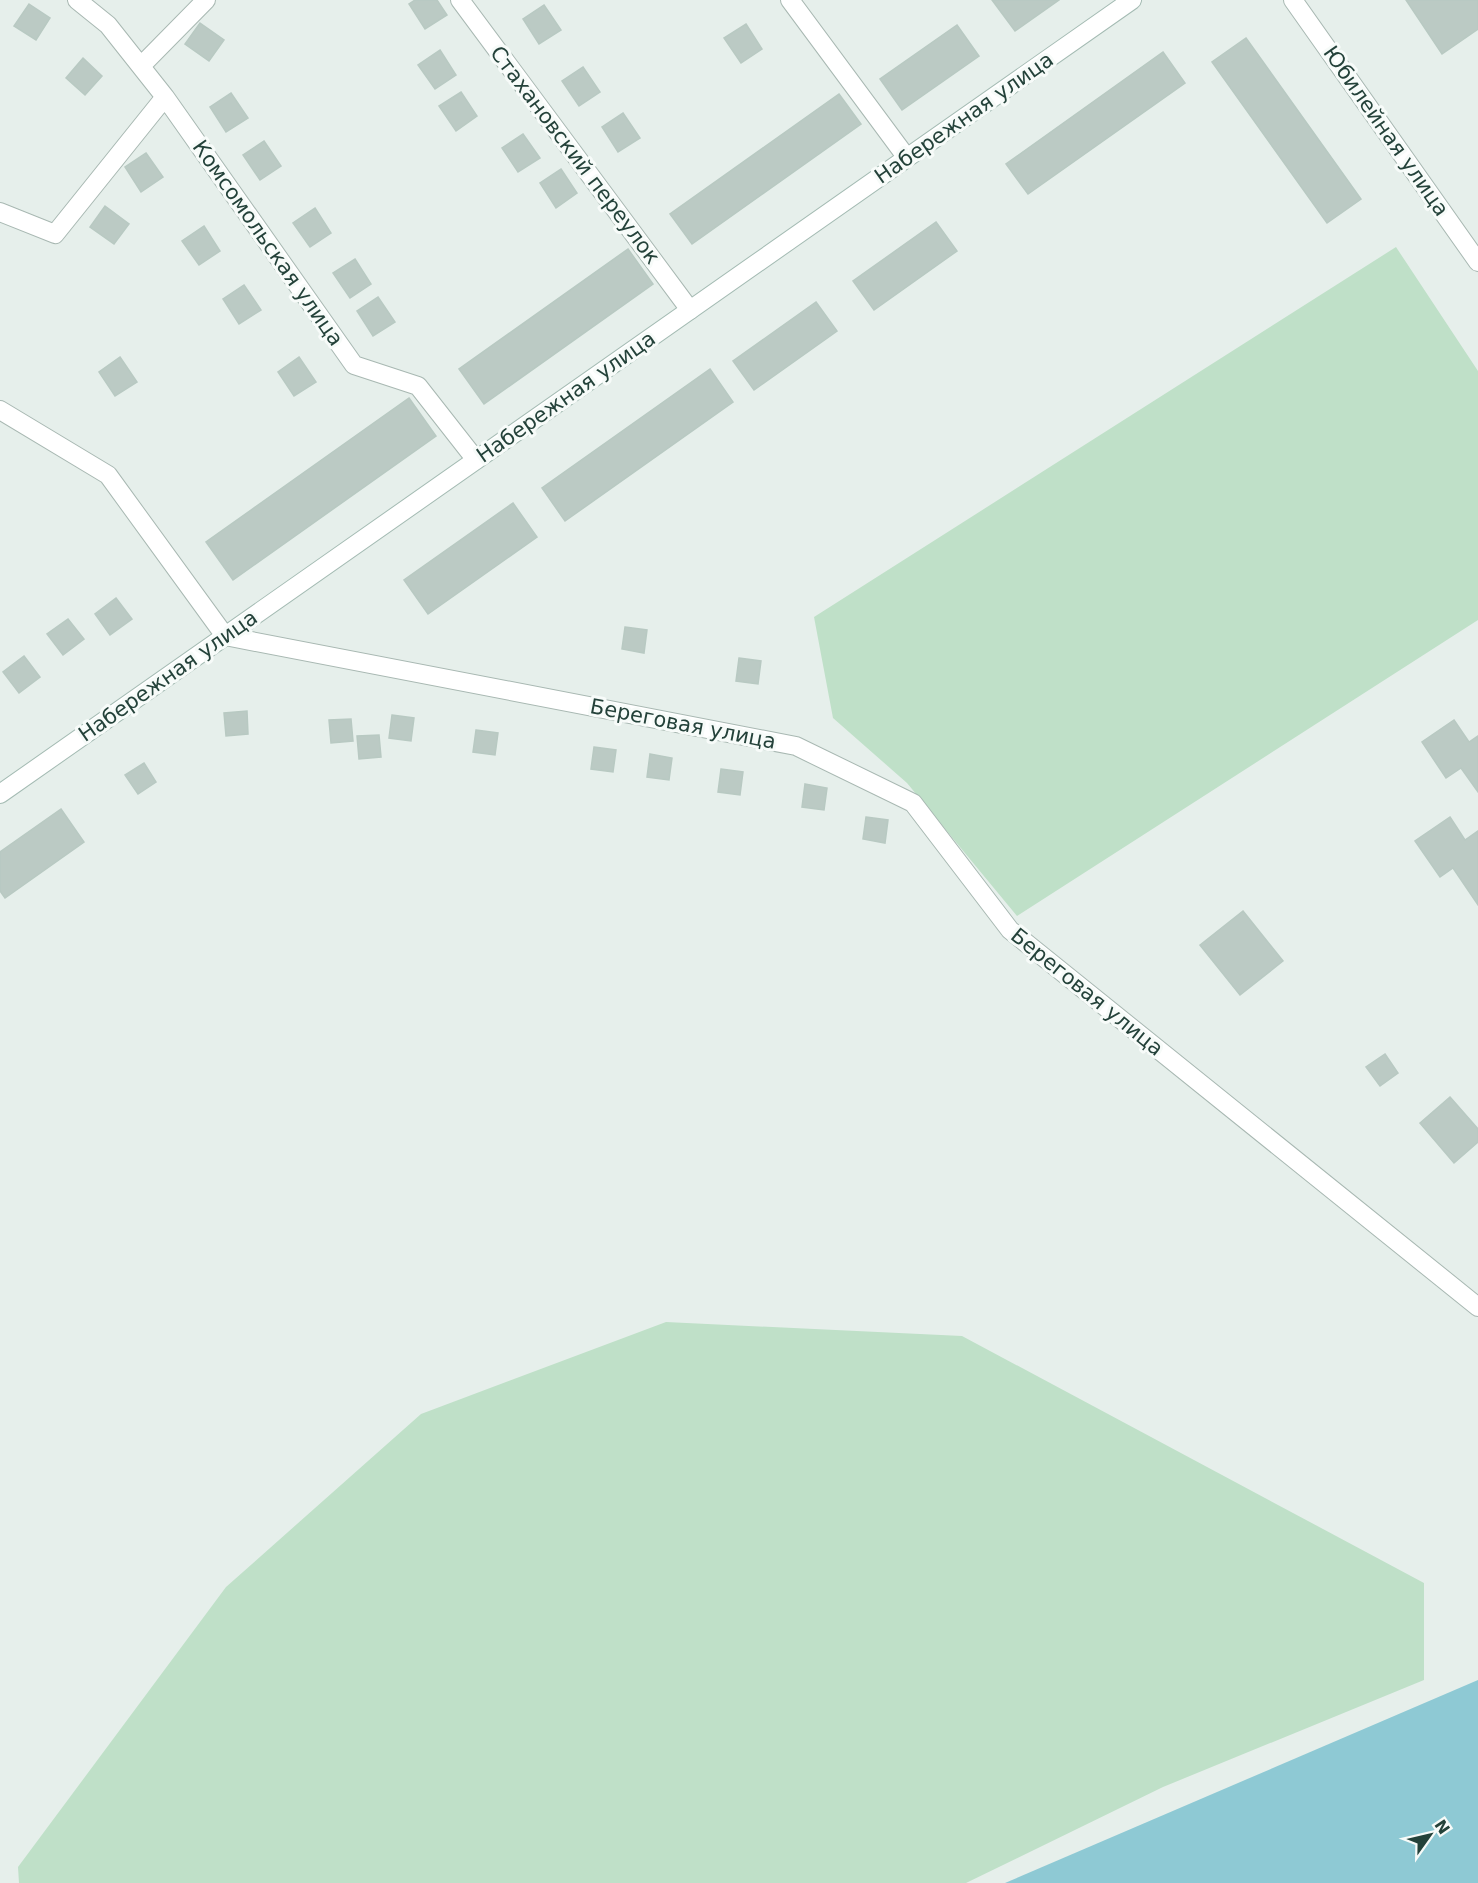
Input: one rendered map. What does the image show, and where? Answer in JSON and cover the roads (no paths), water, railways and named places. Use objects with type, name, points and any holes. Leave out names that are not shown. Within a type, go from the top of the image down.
[{"type":"street","name":"Комсомольская улица","points":[[77,0],[108,25],[165,97],[354,365],[418,386],[476,460]]},
{"type":"street","points":[[141,66],[206,0]]},
{"type":"street","name":"Стахановский переулок","points":[[460,0],[690,310]]},
{"type":"street","points":[[790,0],[907,158]]},
{"type":"street","name":"Набережная улица","points":[[0,794],[1132,0]]},
{"type":"street","name":"Юбилейная улица","points":[[1293,0],[1478,262]]},
{"type":"street","points":[[0,212],[56,234],[165,97]]},
{"type":"street","points":[[0,410],[108,475],[225,636]]},
{"type":"street","name":"Береговая улица","points":[[225,636],[796,746],[913,803],[1010,930],[1478,1307]]},
{"type":"water","points":[[1478,1680],[1478,1883],[1005,1883]]}]
